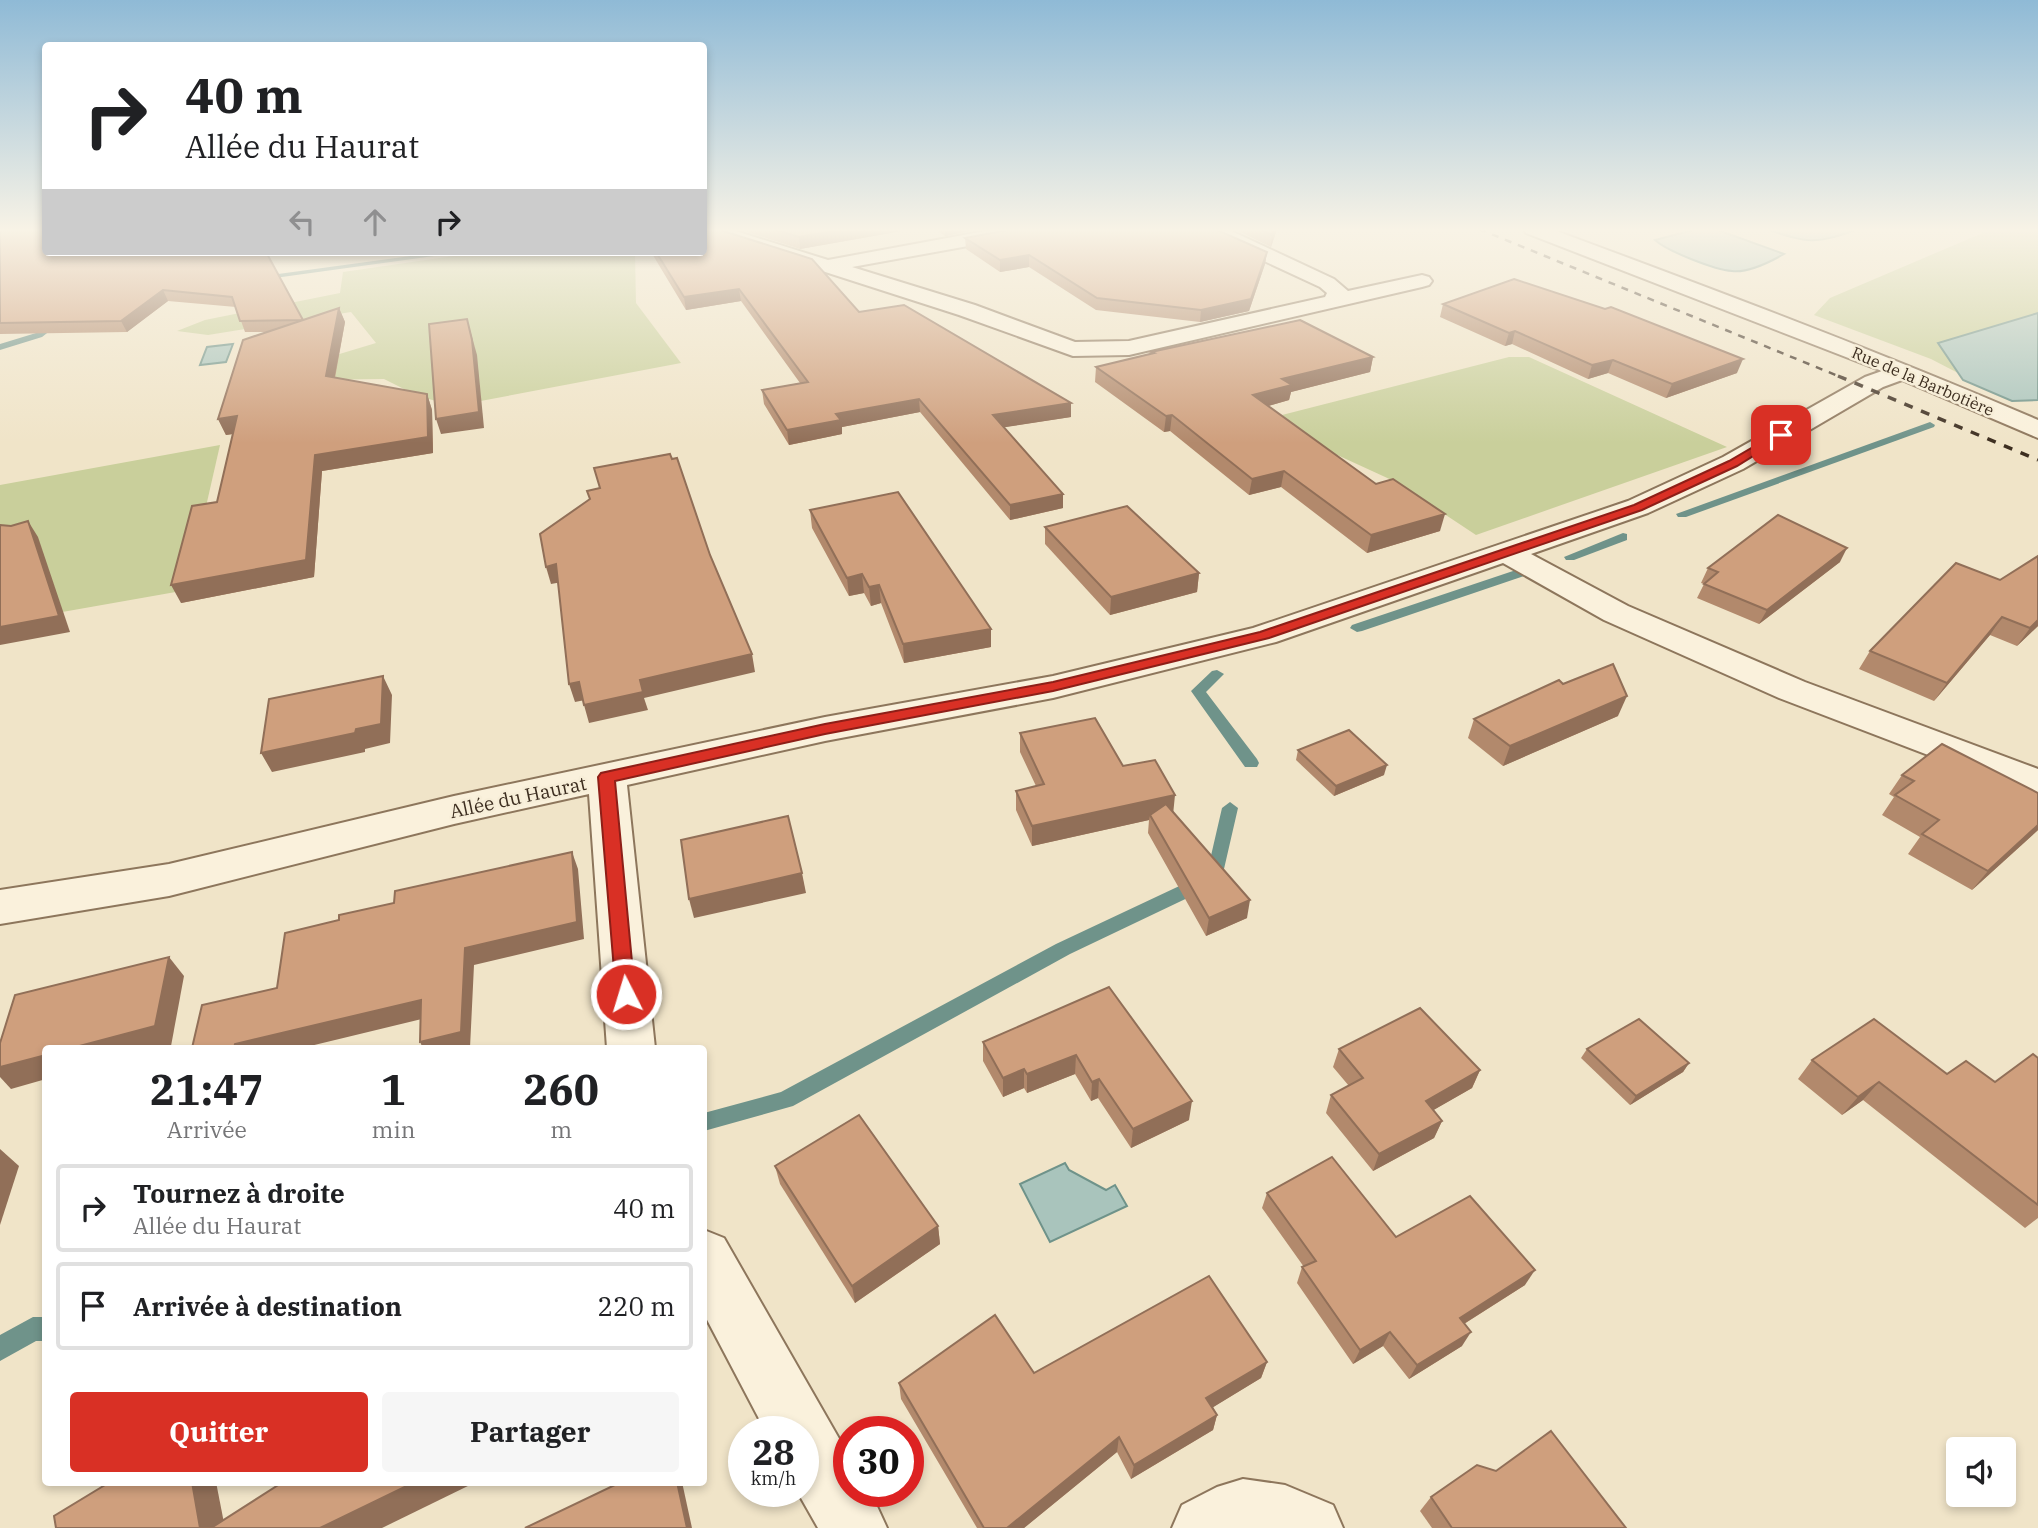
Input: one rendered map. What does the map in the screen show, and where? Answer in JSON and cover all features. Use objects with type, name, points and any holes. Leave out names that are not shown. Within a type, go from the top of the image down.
[{"type":"street","points":[[935,300],[1073,349],[1129,348],[1330,300]]},
{"type":"street","name":"Rue de la Barbotière","points":[[1724,300],[1889,365],[2038,430]]},
{"type":"street","name":"Allée du Haurat","points":[[0,907],[169,880],[454,810],[825,729],[1053,687],[1253,638],[1638,507],[1733,464],[1874,382],[1900,372]]},
{"type":"street","points":[[1507,553],[1616,613],[1767,680],[2038,784]]},
{"type":"street","points":[[607,777],[631,1045]]},
{"type":"street","points":[[707,1263],[791,1416]]},
{"type":"street","points":[[819,1466],[853,1528]]},
{"type":"street","points":[[1205,1528],[1211,1523],[1247,1511],[1286,1516],[1310,1528]]},
{"type":"green space","points":[[303,300],[636,300],[681,363],[454,406],[418,396],[384,379],[303,380],[303,365],[376,343],[351,312],[208,335],[177,331],[205,320]]},
{"type":"green space","points":[[1828,300],[2038,300],[2038,400],[2012,401],[1931,359],[1814,315]]},
{"type":"green space","points":[[1509,357],[1529,357],[1727,447],[1476,535],[1396,482],[1322,448],[1282,415]]},
{"type":"green space","points":[[220,445],[187,590],[0,623],[0,485]]},
{"type":"water","points":[[2038,313],[2038,400],[2012,401],[1963,380],[1938,343]]},
{"type":"water","points":[[233,344],[226,362],[200,365],[207,347]]},
{"type":"water","points":[[1065,1163],[1069,1170],[1106,1190],[1115,1185],[1127,1206],[1050,1242],[1020,1184]]},
{"type":"building","points":[[0,300],[149,300],[121,321],[0,323]]},
{"type":"building","points":[[233,300],[292,300],[303,320],[240,321]]},
{"type":"building","points":[[747,300],[849,300],[859,312],[904,305],[1071,403],[993,415],[1063,494],[1010,505],[919,399],[836,414],[841,420],[787,430],[762,390],[808,382]]},
{"type":"building","points":[[1117,300],[1245,300],[1201,310]]},
{"type":"building","points":[[1453,300],[1579,300],[1605,309],[1611,307],[1743,359],[1672,384],[1613,360],[1592,365],[1515,331],[1509,333],[1443,304]]},
{"type":"building","points":[[339,308],[326,376],[427,394],[428,437],[315,455],[306,560],[171,585],[192,506],[217,502],[237,416],[218,419],[243,340]]},
{"type":"building","points":[[467,319],[472,340],[479,412],[436,419],[429,324]]},
{"type":"building","points":[[1300,320],[1373,357],[1282,379],[1292,385],[1253,395],[1376,484],[1393,479],[1445,514],[1371,535],[1284,471],[1252,479],[1172,415],[1166,416],[1096,367],[1154,353],[1151,352]]},
{"type":"building","points":[[670,454],[672,459],[677,458],[710,555],[752,654],[640,680],[643,692],[584,705],[579,682],[569,684],[556,564],[546,567],[540,534],[590,499],[587,491],[600,488],[594,468]]},
{"type":"building","points":[[898,492],[991,629],[903,644],[879,585],[869,587],[862,574],[847,578],[810,510]]},
{"type":"building","points":[[1127,506],[1199,573],[1111,597],[1045,527]]},
{"type":"building","points":[[1778,515],[1847,548],[1767,610],[1704,584],[1718,572],[1708,568]]},
{"type":"building","points":[[28,521],[59,616],[0,627],[0,525],[11,526]]},
{"type":"building","points":[[2038,556],[2038,620],[2030,628],[2002,617],[1947,683],[1870,651],[1956,563],[2000,580]]},
{"type":"building","points":[[1613,664],[1627,696],[1510,746],[1474,719],[1559,680],[1563,684]]},
{"type":"building","points":[[383,676],[381,724],[356,729],[355,733],[261,753],[269,699]]},
{"type":"building","points":[[1095,718],[1123,766],[1155,760],[1175,795],[1032,826],[1016,791],[1044,784],[1020,733]]},
{"type":"building","points":[[1349,730],[1387,765],[1336,786],[1298,750]]},
{"type":"building","points":[[1942,744],[2038,793],[2038,825],[1988,871],[1922,834],[1939,820],[1895,795],[1914,781],[1902,775]]},
{"type":"building","points":[[1166,804],[1250,900],[1209,918],[1150,815]]},
{"type":"building","points":[[788,816],[802,873],[689,899],[681,840]]},
{"type":"building","points":[[572,852],[577,922],[465,948],[461,1032],[420,1042],[421,1000],[235,1045],[193,1045],[202,1005],[277,988],[285,933],[339,920],[339,915],[394,903],[395,891]]},
{"type":"building","points":[[169,957],[155,1026],[83,1045],[42,1045],[42,1056],[0,1067],[0,1043],[15,995]]},
{"type":"building","points":[[1109,987],[1192,1101],[1133,1129],[1099,1079],[1092,1082],[1076,1055],[1027,1074],[1024,1069],[1003,1078],[983,1042]]},
{"type":"building","points":[[1420,1008],[1480,1070],[1426,1101],[1442,1121],[1379,1154],[1331,1095],[1363,1078],[1339,1049]]},
{"type":"building","points":[[1639,1019],[1689,1063],[1636,1096],[1587,1049]]},
{"type":"building","points":[[1874,1019],[1947,1074],[1966,1061],[1995,1082],[2033,1054],[2038,1058],[2038,1205],[1879,1082],[1858,1097],[1812,1060]]},
{"type":"building","points":[[859,1115],[938,1226],[852,1286],[775,1166]]},
{"type":"building","points":[[1332,1157],[1396,1237],[1470,1196],[1535,1270],[1460,1318],[1471,1332],[1417,1365],[1390,1332],[1360,1350],[1302,1267],[1316,1261],[1267,1193]]},
{"type":"building","points":[[1209,1276],[1267,1362],[1206,1398],[1217,1415],[1134,1465],[1119,1437],[1007,1528],[984,1528],[924,1426],[924,1416],[918,1416],[899,1383],[995,1315],[1034,1373]]},
{"type":"building","points":[[1551,1431],[1626,1528],[1452,1528],[1431,1497],[1477,1465],[1496,1471]]},
{"type":"building","points":[[103,1486],[193,1486],[200,1528],[56,1528],[54,1516]]},
{"type":"building","points":[[277,1486],[407,1486],[320,1528],[211,1528]]},
{"type":"building","points":[[613,1486],[678,1486],[687,1528],[525,1528]]},
{"type":"waterway","points":[[0,347],[39,335],[57,321]]},
{"type":"waterway","name":"Allée du Haurat","points":[[1682,514],[1930,425]]},
{"type":"waterway","points":[[1570,557],[1623,537]]},
{"type":"waterway","points":[[1357,628],[1519,573]]},
{"type":"waterway","points":[[1217,674],[1198,691],[1251,763]]},
{"type":"waterway","points":[[707,1121],[786,1100],[1063,949],[1215,877],[1230,808]]},
{"type":"waterway","points":[[0,1349],[33,1329],[42,1329]]},
{"type":"railway","points":[[1653,300],[1843,378]]},
{"type":"railway","points":[[1838,376],[2038,460]]},
{"type":"route","points":[[626,994],[607,777],[825,729],[1053,687],[1264,635],[1527,548],[1638,507],[1733,464],[1781,435]]}]
